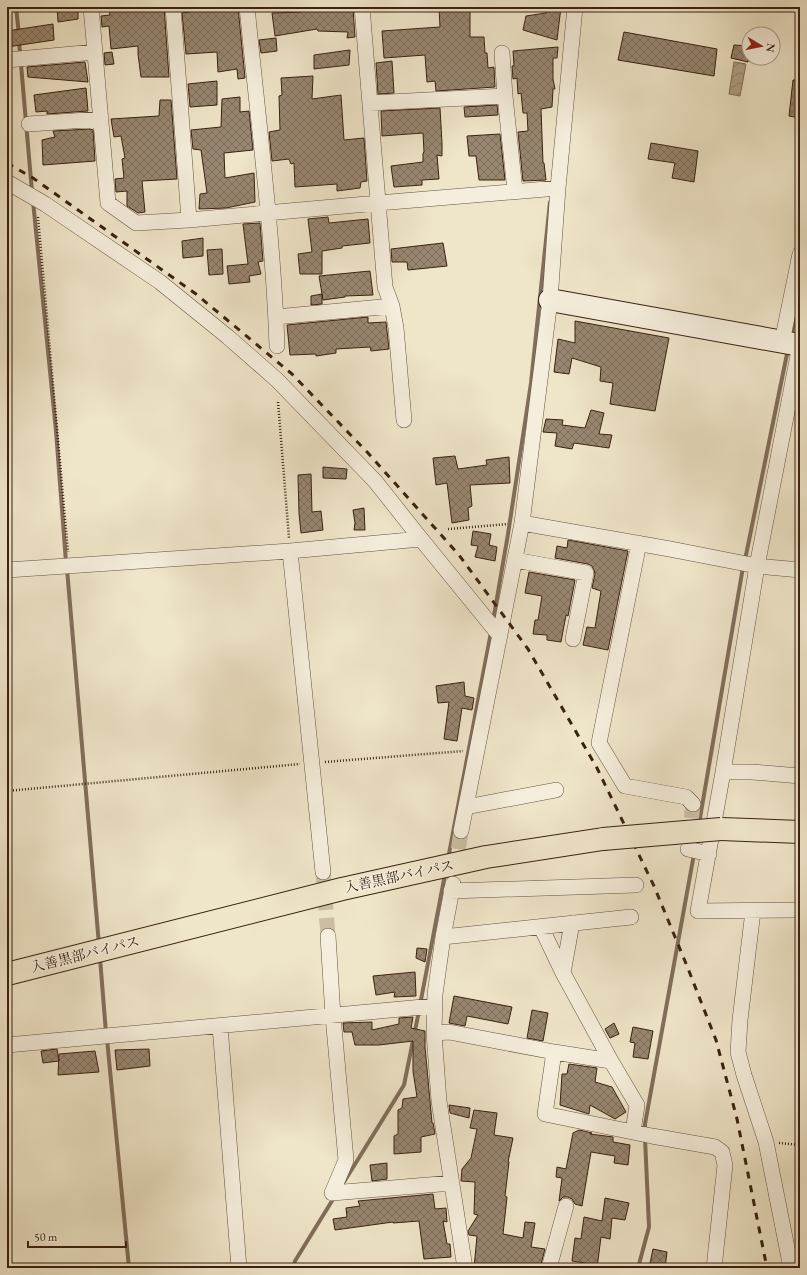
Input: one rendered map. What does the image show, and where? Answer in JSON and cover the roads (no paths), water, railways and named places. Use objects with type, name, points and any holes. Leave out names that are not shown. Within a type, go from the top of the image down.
[{"type":"highway","name":"入善黒部バイパス","points":[[7,974],[342,889],[486,857],[603,839],[721,829],[800,832]]},
{"type":"street","points":[[91,7],[108,203],[136,223],[189,220],[378,202],[558,188]]},
{"type":"street","points":[[173,7],[189,220]]},
{"type":"street","points":[[247,7],[268,212],[277,346]]},
{"type":"street","points":[[362,7],[385,287],[392,306],[396,328],[404,420]]},
{"type":"street","points":[[461,831],[522,524],[550,300],[558,188],[575,7]]},
{"type":"street","points":[[7,60],[95,52]]},
{"type":"street","points":[[502,53],[515,192]]},
{"type":"street","points":[[370,103],[505,96]]},
{"type":"street","points":[[29,124],[101,119]]},
{"type":"street","points":[[7,182],[37,199],[160,282],[228,337],[276,380],[375,481],[500,636]]},
{"type":"street","points":[[800,254],[795,344],[723,772],[698,911],[800,910]]},
{"type":"street","points":[[550,300],[795,344]]},
{"type":"street","points":[[276,317],[392,306]]},
{"type":"street","points":[[522,524],[638,543],[757,566],[800,570]]},
{"type":"street","points":[[7,570],[70,567],[290,551],[421,539]]},
{"type":"street","points":[[638,543],[599,743],[625,786],[686,797],[693,804]]},
{"type":"street","points":[[290,551],[323,872]]},
{"type":"street","points":[[515,560],[586,573],[573,640]]},
{"type":"street","points":[[723,772],[752,772],[800,776]]},
{"type":"street","points":[[466,807],[556,790]]},
{"type":"street","points":[[688,849],[708,854]]},
{"type":"street","points":[[465,1268],[440,1101],[434,1033],[434,1006],[443,937],[452,888],[636,885]]},
{"type":"street","points":[[753,911],[740,1020],[738,1052],[766,1142],[791,1268]]},
{"type":"street","points":[[443,937],[631,917]]},
{"type":"street","points":[[563,972],[572,923]]},
{"type":"street","points":[[541,927],[563,972],[611,1061],[637,1105],[633,1132]]},
{"type":"street","points":[[328,936],[333,1016],[346,1160],[332,1193],[452,1183]]},
{"type":"street","points":[[7,1045],[434,1006]]},
{"type":"street","points":[[220,1026],[239,1268]]},
{"type":"street","points":[[434,1033],[449,1032],[611,1061]]},
{"type":"street","points":[[554,1052],[545,1114],[715,1147],[722,1152],[725,1165],[714,1268]]},
{"type":"street","points":[[549,1268],[566,1206]]},
{"type":"water","points":[[734,62],[741,63],[741,66],[746,66],[740,96],[729,94]]},
{"type":"waterway","points":[[16,7],[19,35]]},
{"type":"waterway","points":[[19,41],[32,192]]},
{"type":"waterway","points":[[33,201],[56,431],[66,562]]},
{"type":"waterway","points":[[493,621],[531,383],[550,202]]},
{"type":"waterway","points":[[791,337],[800,295]]},
{"type":"waterway","points":[[745,560],[788,349]]},
{"type":"waterway","points":[[699,824],[743,567]]},
{"type":"waterway","points":[[67,569],[99,945]]},
{"type":"waterway","points":[[448,859],[491,632]]},
{"type":"waterway","points":[[645,1131],[645,1124],[694,854]]},
{"type":"waterway","points":[[420,1005],[445,874]]},
{"type":"waterway","points":[[100,958],[106,1033]]},
{"type":"waterway","points":[[344,1182],[404,1085],[419,1011]]},
{"type":"waterway","points":[[107,1039],[129,1268]]},
{"type":"waterway","points":[[638,1268],[649,1227],[645,1138]]},
{"type":"waterway","points":[[293,1268],[295,1261],[335,1196]]},
{"type":"tunnel","points":[[689,841],[693,804]]},
{"type":"tunnel","points":[[455,872],[461,831]]},
{"type":"tunnel","points":[[323,872],[328,936]]},
{"type":"railway","points":[[7,163],[33,178],[196,294],[292,374],[368,453],[459,555],[528,649],[597,768],[654,886],[716,1040],[737,1119],[767,1268]]}]
